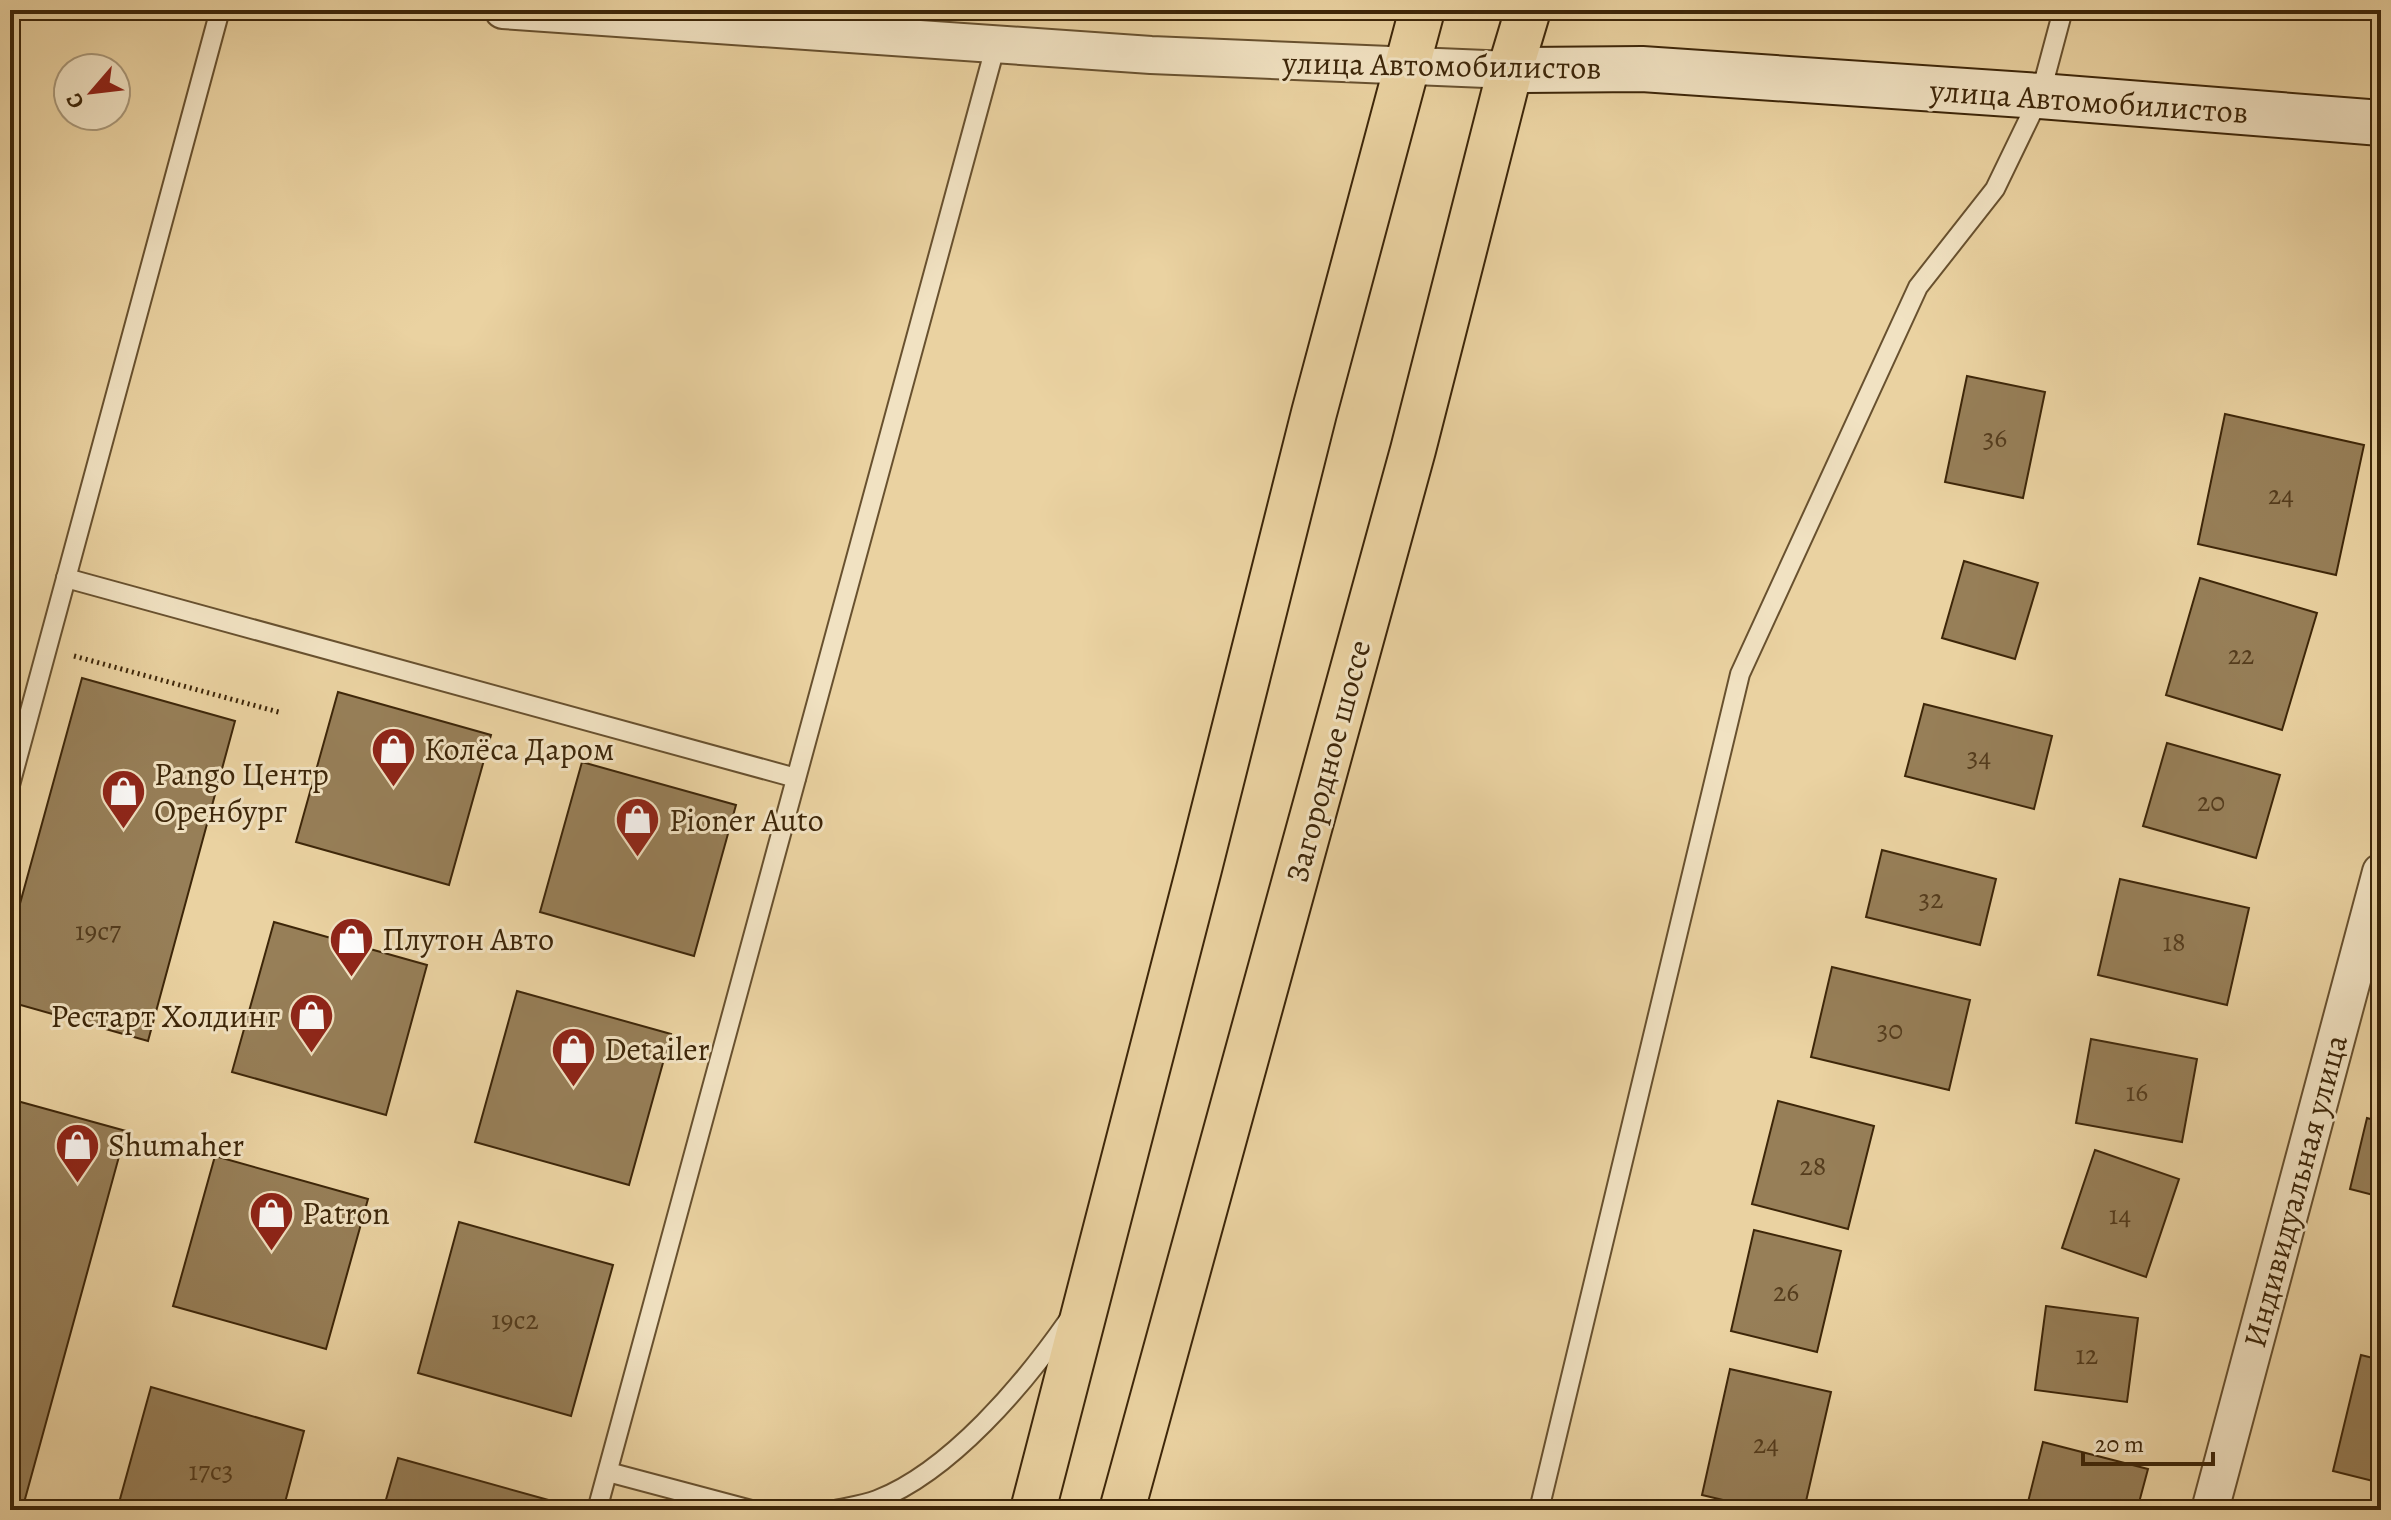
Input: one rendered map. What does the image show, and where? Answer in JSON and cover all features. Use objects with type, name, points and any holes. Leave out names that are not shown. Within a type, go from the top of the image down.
[{"type":"highway","points":[[1033,1510],[1093,1286],[1314,413],[1422,10]]},
{"type":"highway","name":"Загородное шоссе","points":[[1122,1510],[1413,450],[1528,10]]},
{"type":"street","name":"улица Автомобилистов","points":[[503,10],[1151,55],[1510,70],[1642,69],[2381,123]]},
{"type":"street","name":"Индивидуальная улица","points":[[2210,1510],[2381,872]]},
{"type":"lane","points":[[10,785],[220,10]]},
{"type":"lane","points":[[1539,1510],[1740,674],[1918,287],[1995,189],[2040,96],[2063,10]]},
{"type":"lane","points":[[597,1510],[996,44]]},
{"type":"lane","points":[[66,578],[796,778]]},
{"type":"lane","points":[[835,1510],[877,1500],[926,1474],[979,1427],[1037,1365],[1093,1286]]},
{"type":"lane","points":[[608,1472],[751,1510]]},
{"type":"path","points":[[47,648],[282,713]]},
{"type":"building","points":[[1967,376],[2045,392],[2023,498],[1945,482]]},
{"type":"building","points":[[2225,414],[2364,445],[2336,575],[2198,544]]},
{"type":"building","points":[[1964,561],[2038,583],[2015,659],[1942,638]]},
{"type":"building","points":[[2200,578],[2317,613],[2282,730],[2166,695]]},
{"type":"building","name":"Pango Центр Оренбург","points":[[82,678],[235,721],[148,1041],[10,1002],[10,940]]},
{"type":"building","name":"Колёса Даром","points":[[338,692],[491,735],[449,885],[296,842]]},
{"type":"building","points":[[1924,704],[2052,736],[2034,809],[1905,776]]},
{"type":"building","points":[[2167,743],[2280,775],[2256,858],[2143,826]]},
{"type":"building","name":"Pioner Auto","points":[[582,762],[736,805],[694,956],[540,912]]},
{"type":"building","points":[[1882,850],[1996,879],[1980,945],[1866,917]]},
{"type":"building","points":[[2120,879],[2249,908],[2227,1005],[2098,975]]},
{"type":"building","points":[[274,922],[427,965],[386,1115],[232,1072]]},
{"type":"building","points":[[1832,967],[1970,1000],[1949,1090],[1811,1057]]},
{"type":"building","name":"Detailer","points":[[517,991],[671,1034],[629,1185],[475,1142]]},
{"type":"building","points":[[2091,1039],[2197,1059],[2182,1142],[2076,1123]]},
{"type":"building","points":[[10,1099],[126,1131],[22,1510],[10,1510]]},
{"type":"building","points":[[1778,1101],[1874,1126],[1848,1229],[1752,1204]]},
{"type":"building","points":[[2367,1118],[2381,1122],[2381,1197],[2350,1189]]},
{"type":"building","points":[[2095,1150],[2179,1179],[2146,1277],[2062,1248]]},
{"type":"building","name":"Patron","points":[[215,1156],[368,1199],[326,1349],[173,1306]]},
{"type":"building","points":[[459,1222],[613,1265],[571,1416],[418,1373]]},
{"type":"building","points":[[1754,1230],[1841,1251],[1817,1352],[1731,1331]]},
{"type":"building","points":[[2046,1306],[2138,1318],[2127,1402],[2035,1390]]},
{"type":"building","points":[[2361,1355],[2381,1360],[2381,1483],[2333,1471]]},
{"type":"building","points":[[1730,1369],[1831,1392],[1804,1510],[1765,1510],[1702,1495]]},
{"type":"building","points":[[151,1387],[304,1431],[283,1510],[117,1510]]},
{"type":"building","points":[[2043,1442],[2148,1469],[2137,1510],[2026,1510]]},
{"type":"building","points":[[398,1458],[552,1501],[549,1510],[383,1510]]},
{"type":"place","name":"Колёса Даром","points":[[393,788]]},
{"type":"place","name":"Pango Центр Оренбург","points":[[123,831]]},
{"type":"place","name":"Pioner Auto","points":[[638,859]]},
{"type":"place","name":"Плутон Авто","points":[[351,978]]},
{"type":"place","name":"Рестарт Холдинг","points":[[311,1055]]},
{"type":"place","name":"Detailer","points":[[573,1088]]},
{"type":"place","name":"Shumaher","points":[[77,1184]]},
{"type":"place","name":"Patron","points":[[271,1252]]}]
